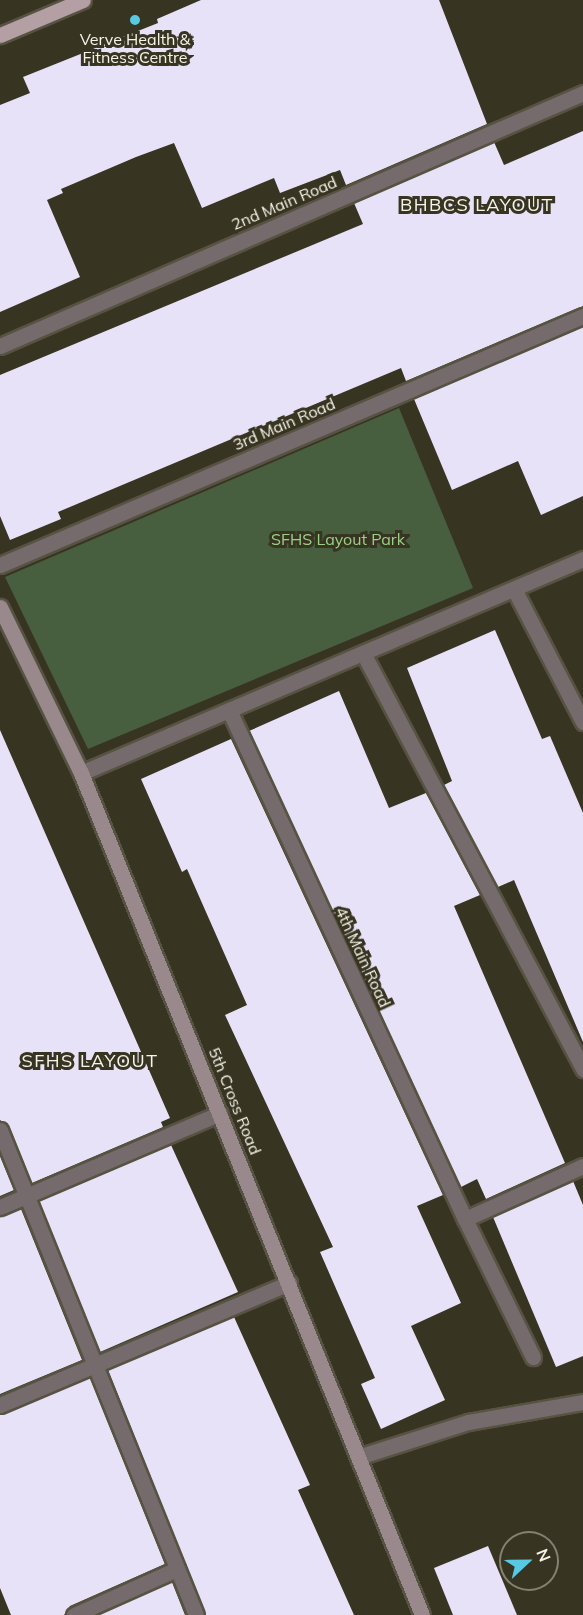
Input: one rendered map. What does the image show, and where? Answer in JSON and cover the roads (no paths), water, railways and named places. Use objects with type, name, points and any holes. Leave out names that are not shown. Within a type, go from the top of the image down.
[{"type":"main road","points":[[0,35],[83,0]]},
{"type":"street","name":"2nd Main Road","points":[[0,346],[583,93]]},
{"type":"street","name":"3rd Main Road","points":[[0,565],[583,316]]},
{"type":"street","points":[[81,773],[583,559]]},
{"type":"street","points":[[514,589],[583,723]]},
{"type":"street","name":"5th Cross Road","points":[[0,607],[81,773],[422,1615]]},
{"type":"street","points":[[363,653],[583,1069]]},
{"type":"street","name":"4th Main Road","points":[[229,710],[465,1219],[533,1357]]},
{"type":"street","points":[[0,1207],[220,1113]]},
{"type":"street","points":[[0,1130],[196,1615]]},
{"type":"street","points":[[465,1219],[583,1166]]},
{"type":"street","points":[[0,1405],[289,1283]]},
{"type":"street","points":[[358,1457],[468,1422],[583,1402]]},
{"type":"street","points":[[74,1615],[177,1569]]},
{"type":"place","name":"Verve Health & Fitness Centre","points":[[135,20]]},
{"type":"district","name":"BHBCS LAYOUT","points":[[477,205]]},
{"type":"district","name":"SFHS LAYOUT","points":[[90,1061]]},
{"type":"park label","name":"SFHS Layout Park","points":[[338,539]]}]
